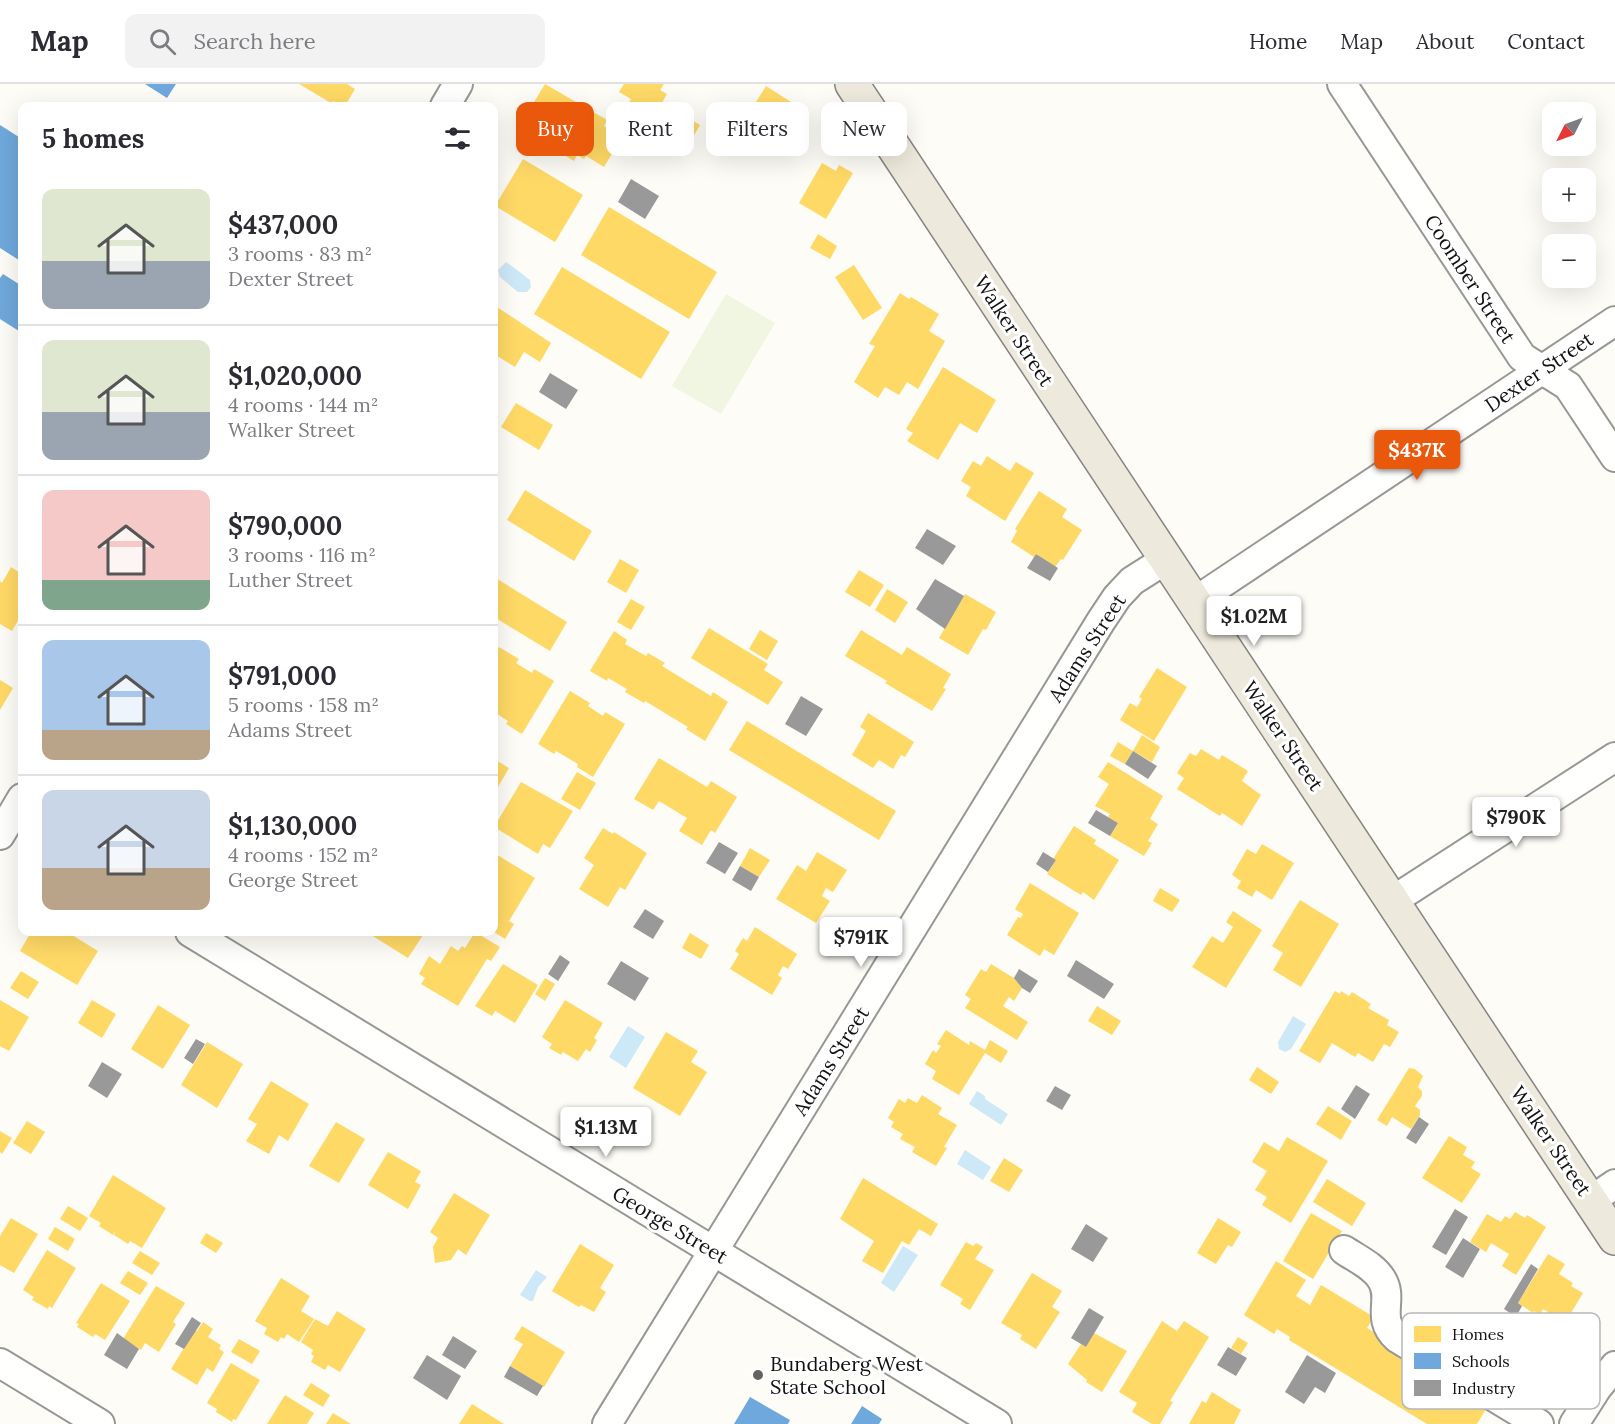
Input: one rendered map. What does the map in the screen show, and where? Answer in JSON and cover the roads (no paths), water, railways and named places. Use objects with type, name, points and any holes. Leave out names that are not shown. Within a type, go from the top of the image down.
[{"type":"main road","name":"Walker Street","points":[[852,84],[1392,901],[1603,1192],[1615,1238]]},
{"type":"street","points":[[447,102],[458,84]]},
{"type":"street","name":"Coomber Street","points":[[1342,84],[1522,357],[1568,386],[1615,457]]},
{"type":"street","name":"Dexter Street","points":[[1194,602],[1615,321]]},
{"type":"street","name":"Adams Street","points":[[608,1424],[1101,621],[1117,597],[1132,581],[1165,560]]},
{"type":"street","points":[[1392,901],[1615,757]]},
{"type":"street","name":"George Street","points":[[197,936],[997,1424]]},
{"type":"street","points":[[1344,1250],[1368,1266],[1382,1280],[1385,1287],[1386,1325],[1402,1341]]},
{"type":"street","points":[[0,1363],[100,1424]]},
{"type":"street","points":[[1600,1384],[1615,1366]]},
{"type":"street","points":[[1514,1409],[1539,1424]]},
{"type":"street","points":[[1574,1424],[1584,1409]]},
{"type":"water","points":[[506,262],[530,280],[531,287],[527,292],[518,292],[500,277],[498,270]]},
{"type":"water","points":[[1293,1016],[1306,1024],[1291,1049],[1285,1052],[1279,1049],[1278,1042]]},
{"type":"water","points":[[628,1026],[645,1037],[626,1068],[609,1057]]},
{"type":"water","points":[[977,1091],[1008,1114],[1001,1125],[969,1104]]},
{"type":"water","points":[[965,1150],[991,1167],[983,1180],[957,1164]]},
{"type":"water","points":[[903,1246],[918,1255],[894,1292],[881,1283]]},
{"type":"water","points":[[536,1270],[547,1277],[538,1287],[533,1301],[530,1301],[520,1295]]},
{"type":"place","name":"Bundaberg West State School","points":[[758,1375]]}]
